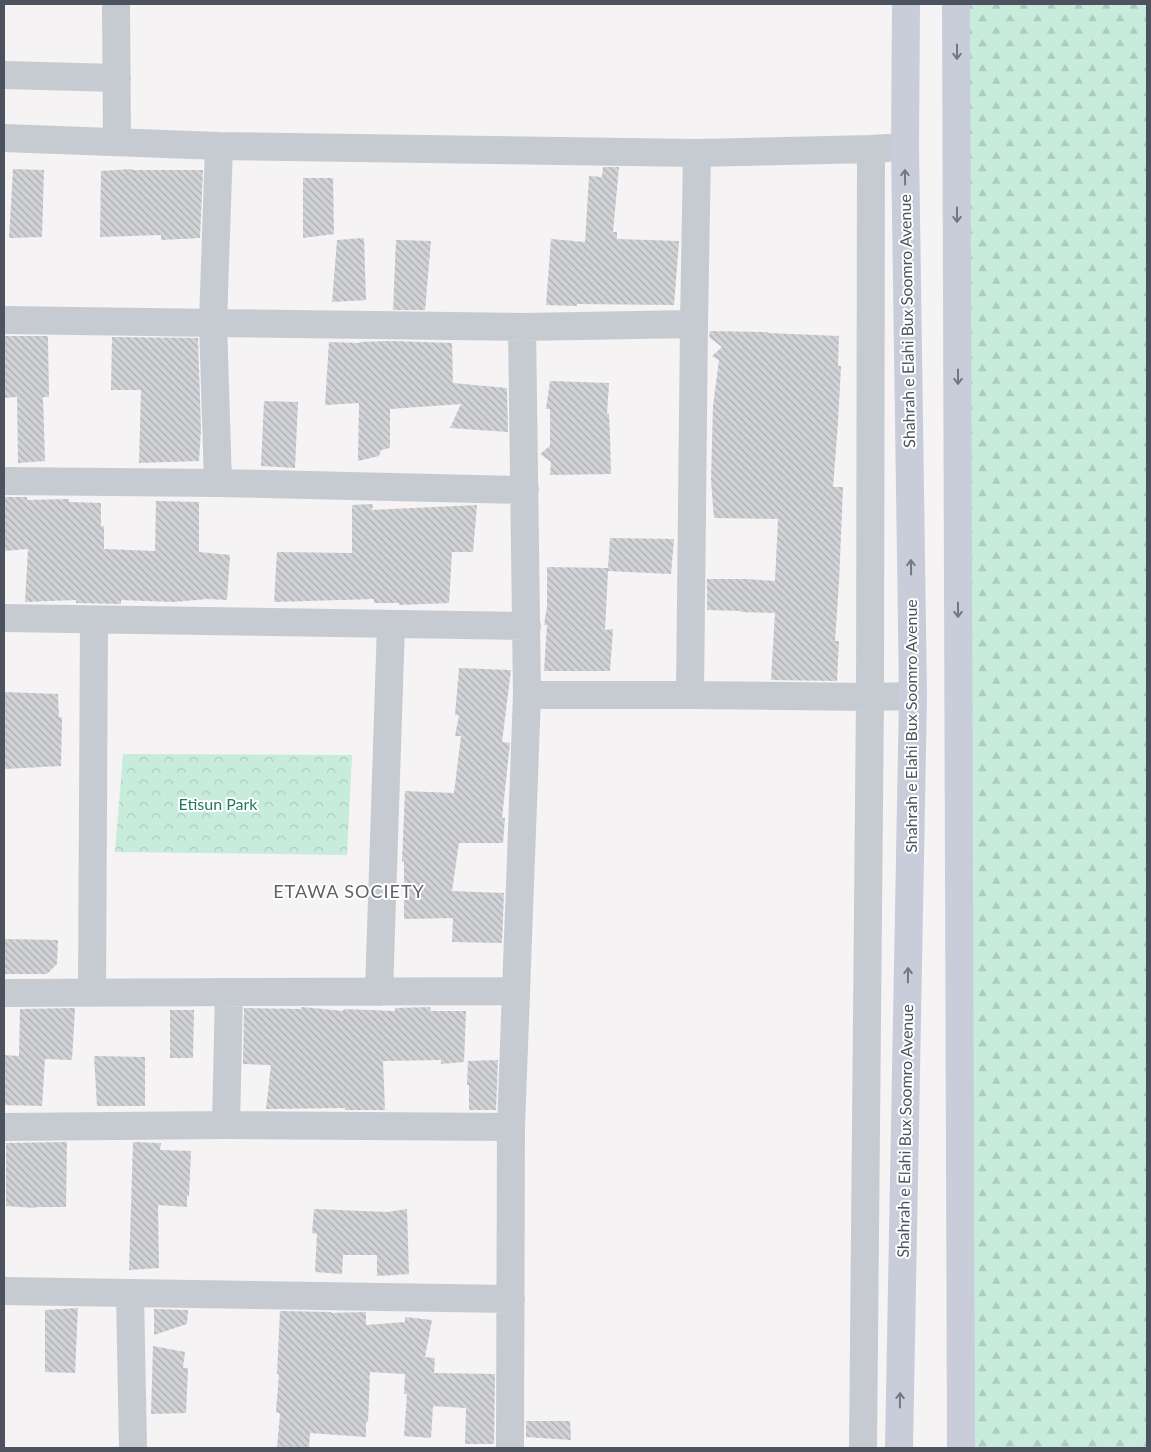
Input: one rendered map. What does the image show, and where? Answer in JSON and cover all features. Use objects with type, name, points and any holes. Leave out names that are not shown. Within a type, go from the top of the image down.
[{"type":"main road","name":"Shahrah e Elahi Bux Soomro Avenue","points":[[899,1448],[913,696],[905,146],[906,4]]},
{"type":"main road","points":[[956,4],[961,1448]]},
{"type":"street","points":[[116,4],[117,142]]},
{"type":"street","points":[[4,75],[117,78]]},
{"type":"street","points":[[4,138],[219,146],[697,153],[871,149],[905,146]]},
{"type":"street","points":[[218,483],[213,323],[219,146]]},
{"type":"street","points":[[863,1448],[870,697],[871,149]]},
{"type":"street","points":[[690,695],[697,153]]},
{"type":"street","points":[[4,320],[522,327],[694,324]]},
{"type":"street","points":[[510,1448],[511,1127],[528,695],[522,327]]},
{"type":"street","points":[[4,481],[218,483],[525,490]]},
{"type":"street","points":[[4,618],[526,626]]},
{"type":"street","points":[[92,993],[94,620]]},
{"type":"street","points":[[379,992],[390,624]]},
{"type":"street","points":[[528,695],[913,696]]},
{"type":"street","points":[[4,993],[516,991]]},
{"type":"street","points":[[226,1125],[229,992]]},
{"type":"street","points":[[4,1126],[511,1127]]},
{"type":"street","points":[[4,1291],[511,1299]]},
{"type":"street","points":[[130,1294],[133,1448]]},
{"type":"green space","points":[[966,4],[1147,4],[1147,1448],[963,1448]]},
{"type":"green space","name":"Etisun Park","points":[[123,754],[352,755],[347,855],[115,852]]},
{"type":"building","points":[[603,167],[619,167],[613,232],[617,232],[617,239],[679,241],[674,305],[546,305],[551,239],[585,242],[589,176],[602,177]]},
{"type":"building","points":[[13,169],[44,170],[42,237],[9,238]]},
{"type":"building","points":[[132,169],[203,170],[200,238],[161,240],[161,235],[100,237],[101,171]]},
{"type":"building","points":[[303,178],[333,178],[334,234],[303,238]]},
{"type":"building","points":[[364,238],[366,300],[332,302],[337,240]]},
{"type":"building","points":[[396,240],[431,241],[425,310],[393,310]]},
{"type":"building","points":[[710,331],[839,336],[838,366],[841,366],[833,487],[843,487],[835,641],[839,641],[837,681],[771,680],[775,613],[707,610],[707,579],[775,581],[778,519],[714,518],[711,480],[713,406],[719,360],[712,356],[722,347],[709,337]]},
{"type":"building","points":[[4,336],[48,336],[49,397],[43,397],[45,461],[18,463],[17,397],[4,398]]},
{"type":"building","points":[[112,337],[198,338],[201,430],[199,461],[139,463],[141,390],[111,390]]},
{"type":"building","points":[[391,341],[452,343],[453,383],[507,388],[508,432],[450,428],[461,404],[390,409],[390,448],[381,450],[379,456],[358,461],[359,403],[325,405],[329,342]]},
{"type":"building","points":[[550,381],[609,383],[607,414],[609,414],[611,474],[550,475],[551,462],[540,454],[550,446],[550,409],[546,409]]},
{"type":"building","points":[[264,401],[298,402],[295,468],[261,466]]},
{"type":"building","points":[[4,497],[27,497],[27,500],[69,499],[69,502],[101,503],[104,549],[155,551],[156,501],[199,502],[199,552],[230,555],[227,600],[207,599],[173,602],[121,600],[121,604],[76,603],[76,600],[25,602],[28,549],[4,551]]},
{"type":"building","points":[[373,504],[372,510],[477,505],[473,552],[452,552],[449,603],[399,605],[399,603],[374,603],[374,599],[274,602],[277,552],[352,553],[352,505]]},
{"type":"building","points":[[610,538],[674,539],[671,574],[608,571],[605,630],[613,629],[610,671],[544,671],[547,625],[544,625],[547,606],[547,567],[608,568]]},
{"type":"building","points":[[459,668],[511,670],[502,742],[510,743],[502,818],[505,818],[503,843],[459,843],[452,891],[504,893],[502,943],[452,942],[453,918],[404,919],[404,861],[402,862],[405,791],[454,793],[461,736],[455,736],[459,715],[455,715]]},
{"type":"building","points":[[4,692],[58,694],[59,717],[62,717],[61,766],[4,769]]},
{"type":"building","points":[[4,939],[58,940],[57,964],[47,974],[4,974]]},
{"type":"building","points":[[302,1007],[343,1011],[344,1009],[395,1011],[395,1008],[430,1007],[431,1011],[466,1011],[464,1062],[441,1064],[441,1060],[383,1061],[385,1110],[345,1110],[345,1108],[266,1109],[271,1065],[243,1064],[244,1008],[301,1009]]},
{"type":"building","points":[[75,1008],[72,1060],[45,1059],[42,1106],[4,1105],[4,1055],[19,1056],[20,1009]]},
{"type":"building","points":[[170,1010],[194,1010],[193,1058],[170,1058]]},
{"type":"building","points":[[94,1056],[145,1057],[145,1106],[97,1106]]},
{"type":"building","points":[[498,1060],[496,1110],[469,1110],[468,1061]]},
{"type":"building","points":[[67,1142],[66,1207],[6,1206],[6,1143]]},
{"type":"building","points":[[133,1142],[161,1143],[160,1150],[191,1151],[187,1207],[158,1205],[159,1268],[129,1270]]},
{"type":"building","points":[[314,1209],[388,1212],[407,1209],[409,1274],[377,1276],[377,1255],[343,1255],[342,1274],[315,1272],[317,1234],[312,1233]]},
{"type":"building","points":[[78,1308],[75,1373],[45,1372],[45,1310]]},
{"type":"building","points":[[154,1309],[188,1310],[187,1324],[154,1335]]},
{"type":"building","points":[[280,1311],[366,1312],[366,1325],[405,1322],[405,1317],[432,1320],[425,1357],[435,1358],[434,1373],[495,1374],[494,1444],[465,1444],[466,1408],[433,1406],[431,1438],[404,1436],[407,1394],[404,1394],[405,1374],[370,1372],[366,1437],[310,1433],[309,1448],[277,1448],[280,1414],[276,1412]]},
{"type":"building","points":[[153,1346],[185,1352],[183,1368],[188,1368],[186,1413],[151,1414]]},
{"type":"building","points":[[526,1421],[570,1421],[571,1440],[526,1437]]},
{"type":"district","name":"ETAWA SOCIETY","points":[[349,892]]}]
